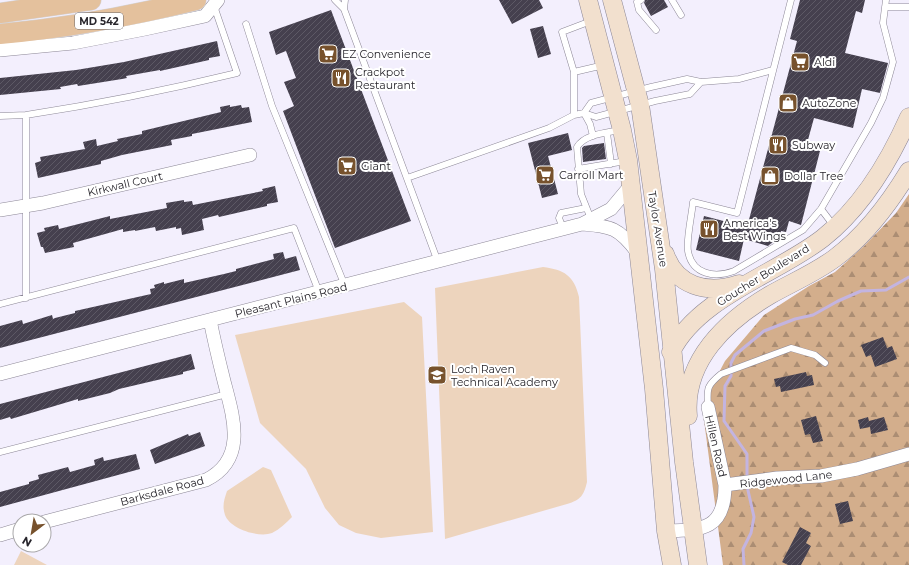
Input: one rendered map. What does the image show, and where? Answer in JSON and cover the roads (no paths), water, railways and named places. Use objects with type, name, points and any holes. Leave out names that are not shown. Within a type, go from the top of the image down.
[{"type":"main road","name":"MD 542","points":[[0,13],[91,0]]},
{"type":"main road","name":"Taylor Avenue","points":[[588,0],[615,104],[614,132],[619,162],[631,185],[637,252],[654,389]]},
{"type":"main road","name":"Taylor Avenue","points":[[612,0],[638,98],[660,239],[673,347],[684,462]]},
{"type":"main road","name":"MD 542","points":[[0,34],[42,30],[209,2]]},
{"type":"main road","name":"Goucher Boulevard","points":[[672,565],[666,531],[654,389],[673,347],[696,321],[719,302],[813,244],[835,227],[875,181],[888,161],[909,117]]},
{"type":"main road","name":"Goucher Boulevard","points":[[698,565],[684,462],[690,444],[687,406],[693,372],[713,340],[729,325],[768,296],[815,271],[835,258],[856,240],[883,211],[909,171]]},
{"type":"main road","points":[[660,239],[670,268],[680,277],[697,286],[707,289],[720,289],[760,277]]},
{"type":"street","points":[[0,50],[73,43],[205,16],[209,2]]},
{"type":"street","name":"Kirkwall Court","points":[[0,210],[27,206],[250,155]]},
{"type":"street","name":"Pleasant Plains Road","points":[[0,374],[438,262],[563,228],[586,217],[611,209],[631,185]]},
{"type":"street","name":"Pleasant Plains Road","points":[[586,217],[619,231],[626,237],[637,252]]},
{"type":"street","name":"Barksdale Road","points":[[52,520],[206,480],[214,476],[231,452],[234,442],[235,426],[210,320]]},
{"type":"street","name":"Hillen Road","points":[[708,407],[725,485]]},
{"type":"street","name":"Ridgewood Lane","points":[[666,531],[694,530],[710,525],[720,515],[725,502],[725,485],[777,478],[821,476],[857,469],[909,454]]},
{"type":"street","points":[[0,535],[12,531]]},
{"type":"lane","points":[[335,0],[344,10],[438,262]]},
{"type":"lane","points":[[344,10],[345,0]]},
{"type":"lane","points":[[672,0],[681,15]]},
{"type":"lane","points":[[791,0],[737,213],[694,202],[688,250],[693,264],[708,274],[722,275],[734,271],[803,230],[821,209],[871,123],[883,98],[893,62],[883,23],[886,0]]},
{"type":"lane","points":[[640,1],[639,10],[656,30]]},
{"type":"lane","points":[[0,116],[91,105],[148,94],[237,73],[209,2]]},
{"type":"lane","points":[[885,7],[909,7]]},
{"type":"lane","points":[[574,115],[574,72],[562,32],[594,19]]},
{"type":"lane","points":[[246,24],[272,106],[345,286]]},
{"type":"lane","points":[[574,72],[605,65]]},
{"type":"lane","points":[[584,113],[591,103],[615,104],[638,98],[687,79],[701,82],[739,79],[773,70]]},
{"type":"lane","points":[[407,178],[549,128],[574,115],[584,113],[596,117],[615,104],[638,98],[690,94],[701,82]]},
{"type":"lane","points":[[584,113],[590,124],[593,136]]},
{"type":"lane","points":[[26,114],[26,298]]},
{"type":"lane","points":[[586,217],[581,194],[577,147],[580,142],[593,136],[614,132]]},
{"type":"lane","points":[[578,169],[619,162]]},
{"type":"lane","points":[[821,209],[835,227]]},
{"type":"lane","points":[[0,304],[294,228],[319,292]]},
{"type":"lane","points":[[708,407],[707,388],[721,374],[791,348],[815,355],[825,363]]},
{"type":"lane","points":[[0,452],[228,394]]},
{"type":"waterway","points":[[747,478],[747,454],[724,421],[725,386],[731,376],[731,363],[735,355],[764,331],[795,319],[813,315],[838,301],[861,291],[886,290],[909,277]]},
{"type":"waterway","points":[[744,565],[743,549],[751,533],[754,517],[747,486]]},
{"type":"place","name":"EZ Convenience","points":[[328,54]]},
{"type":"place","name":"Aldi","points":[[800,62]]},
{"type":"place","name":"Crackpot Restaurant","points":[[341,78]]},
{"type":"place","name":"AutoZone","points":[[788,103]]},
{"type":"place","name":"Subway","points":[[778,145]]},
{"type":"place","name":"Giant","points":[[347,166]]},
{"type":"place","name":"Carroll Mart","points":[[545,175]]},
{"type":"place","name":"Dollar Tree","points":[[770,176]]},
{"type":"place","name":"America's Best Wings","points":[[709,229]]},
{"type":"place","name":"Loch Raven Technical Academy","points":[[437,375]]}]
